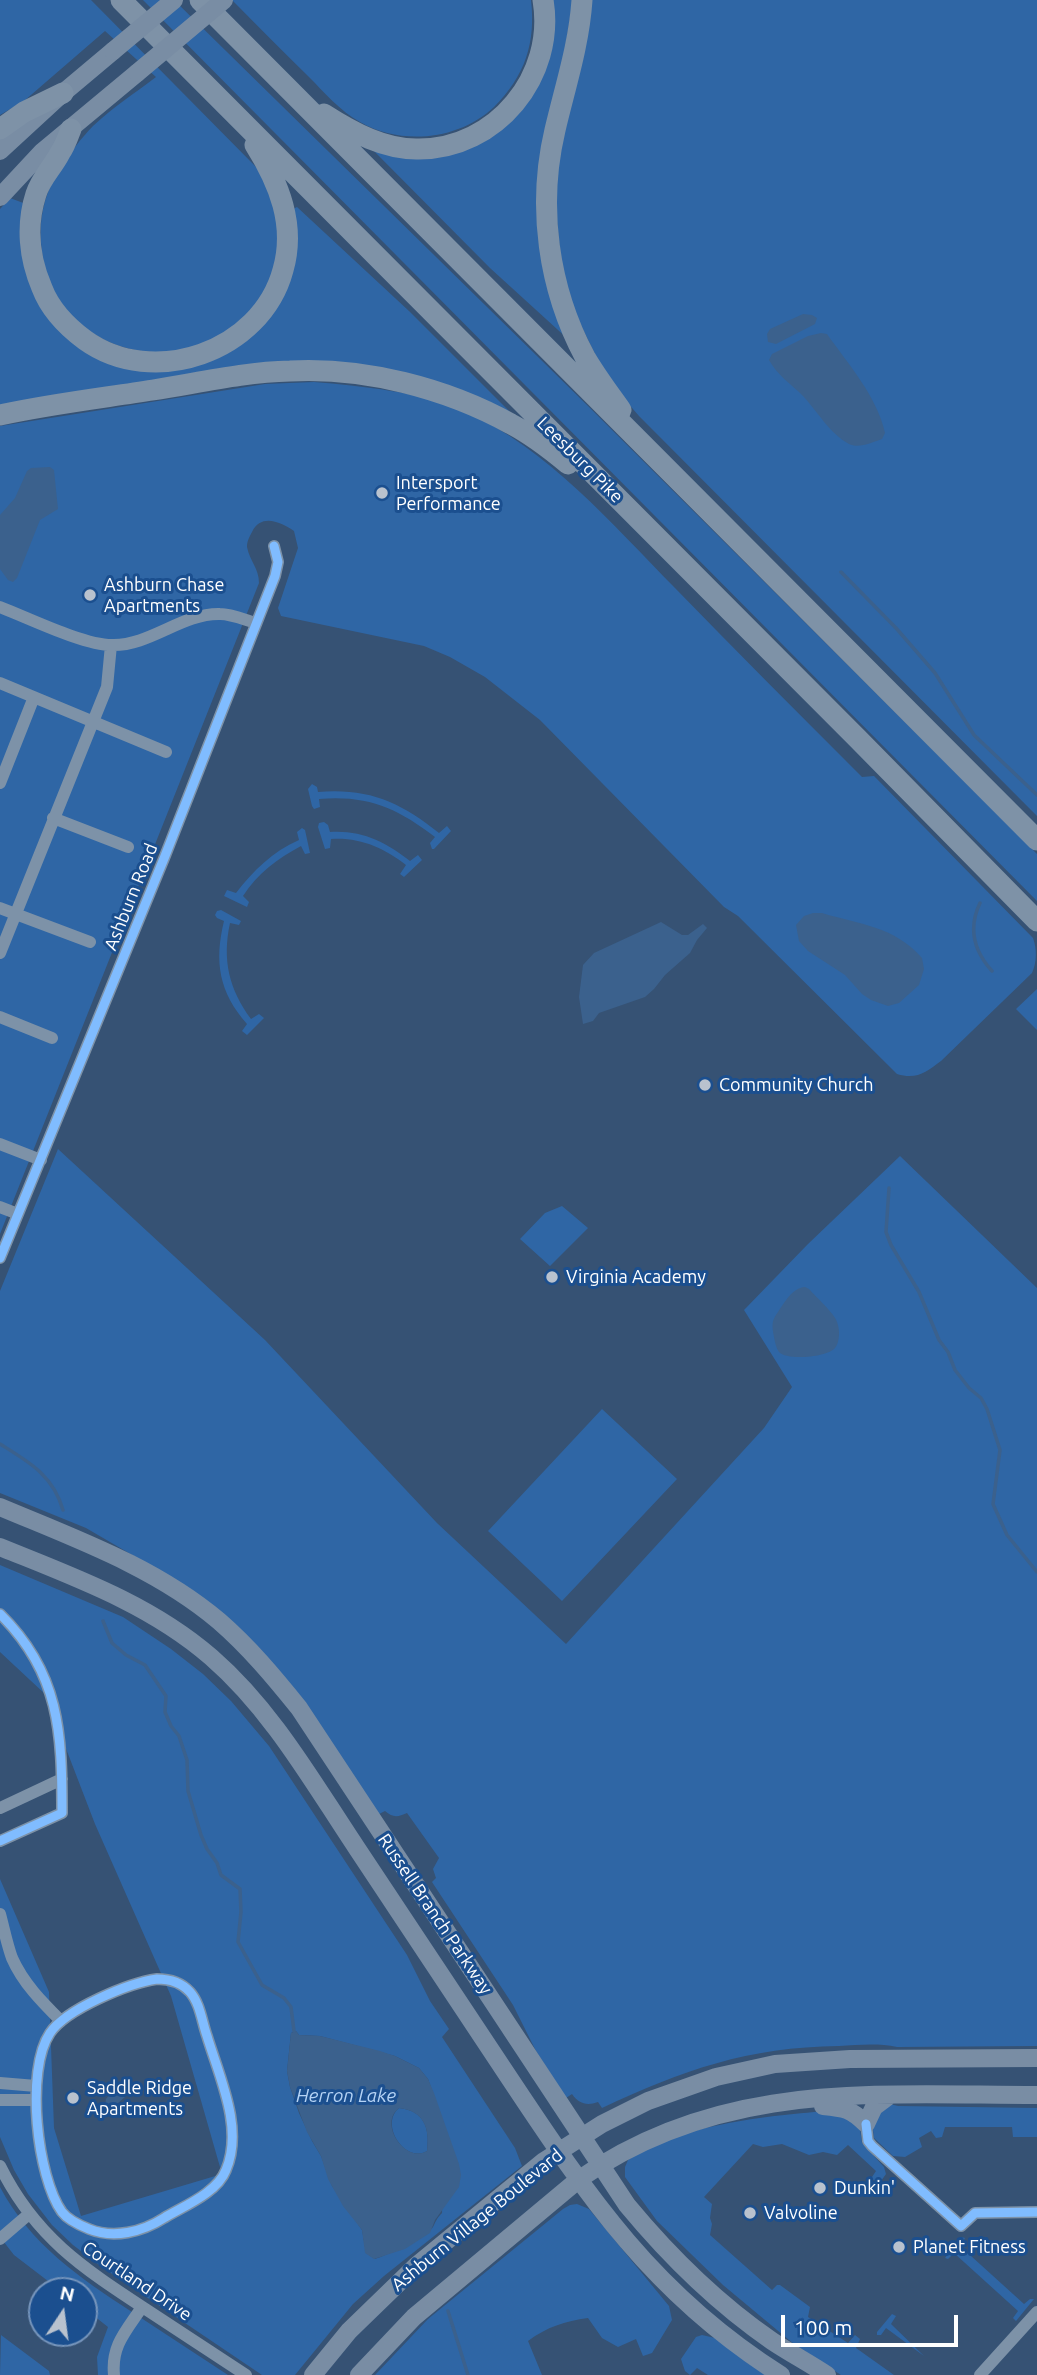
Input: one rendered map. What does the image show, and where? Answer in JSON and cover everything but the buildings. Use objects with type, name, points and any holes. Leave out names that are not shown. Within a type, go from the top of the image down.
[{"type":"highway","name":"Leesburg Pike","points":[[121,0],[1037,921]]},
{"type":"highway","points":[[200,0],[1037,840]]},
{"type":"highway","points":[[279,81],[346,128],[369,139],[417,149],[441,148],[487,130],[507,113],[522,95],[534,74],[541,53],[545,29],[543,0]]},
{"type":"highway","points":[[582,0],[579,34],[549,160],[546,204],[550,254],[561,300],[586,358],[654,458]]},
{"type":"highway","points":[[0,129],[24,112],[63,93]]},
{"type":"highway","points":[[71,129],[60,155],[48,169],[36,194],[30,237],[31,254],[45,297],[57,315],[75,333],[94,346],[139,363],[166,363],[219,347],[242,332],[259,316],[273,295],[283,271],[287,246],[283,202],[265,161],[233,111]]},
{"type":"highway","points":[[0,415],[248,374],[310,370],[361,374],[437,393],[511,423],[637,517]]},
{"type":"main road","points":[[0,151],[63,93],[174,0]]},
{"type":"main road","points":[[0,197],[42,152],[224,0]]},
{"type":"main road","name":"Russell Branch Parkway","points":[[0,1507],[88,1543],[179,1591],[218,1621],[256,1657],[311,1727],[635,2214],[689,2273],[742,2318],[827,2375]]},
{"type":"main road","name":"Russell Branch Parkway","points":[[0,1547],[106,1591],[161,1620],[211,1658],[253,1698],[300,1761],[558,2152],[617,2231],[669,2288],[735,2344],[781,2375]]},
{"type":"main road","name":"Ashburn Village Boulevard","points":[[313,2375],[349,2331],[416,2266],[558,2152],[638,2105],[716,2077],[775,2064],[850,2059],[1037,2058]]},
{"type":"main road","points":[[771,2102],[843,2108],[853,2112],[866,2124],[874,2107],[890,2095]]},
{"type":"main road","name":"Ashburn Village Boulevard","points":[[359,2375],[414,2317],[578,2180],[601,2164],[668,2131],[719,2113],[798,2098],[1037,2095]]},
{"type":"street","name":"Ashburn Road","points":[[0,1258],[165,856],[257,623],[275,576],[278,562],[274,546]]},
{"type":"street","points":[[0,607],[92,643],[111,645],[141,640],[191,619],[220,614],[257,623]]},
{"type":"street","points":[[0,953],[107,687],[111,645]]},
{"type":"street","points":[[0,683],[166,752]]},
{"type":"street","points":[[0,783],[34,697]]},
{"type":"street","points":[[53,818],[128,847]]},
{"type":"street","points":[[0,908],[90,942]]},
{"type":"street","points":[[0,1017],[52,1038]]},
{"type":"street","points":[[0,1144],[41,1160]]},
{"type":"street","points":[[0,1207],[18,1214]]},
{"type":"street","points":[[0,1614],[26,1644],[47,1681],[57,1714],[62,1779],[62,1812],[0,1841]]},
{"type":"street","points":[[0,1808],[62,1779]]},
{"type":"street","points":[[0,1914],[13,1959],[21,1974],[37,1997],[61,2021]]},
{"type":"street","points":[[164,1979],[179,1983],[194,1997],[226,2099],[232,2142],[227,2169],[215,2185],[146,2227],[118,2234],[92,2231],[71,2220],[57,2202],[43,2157],[35,2101],[36,2085],[42,2050],[49,2035],[61,2021],[79,2009],[146,1980],[164,1979]]},
{"type":"street","points":[[0,2084],[36,2085]]},
{"type":"street","points":[[0,2100],[35,2101]]},
{"type":"street","points":[[866,2124],[868,2141],[872,2147],[961,2226],[975,2213],[1037,2212]]},
{"type":"street","name":"Courtland Drive","points":[[0,2166],[29,2214],[63,2251],[246,2375]]},
{"type":"street","points":[[0,2239],[29,2214]]},
{"type":"street","points":[[114,2375],[113,2357],[117,2347],[142,2307]]},
{"type":"street","points":[[980,2375],[1037,2312]]},
{"type":"shaded area","points":[[0,0],[91,0],[259,170],[271,189],[275,203],[277,252],[267,286],[243,320],[211,341],[175,351],[138,350],[102,339],[72,317],[51,285],[41,243],[43,209],[48,193],[63,164],[88,131],[156,77],[105,31],[24,101],[0,115]]},
{"type":"shaded area","points":[[143,0],[174,0],[588,406],[1037,854],[1037,901]]},
{"type":"shaded area","points":[[232,0],[531,0],[532,30],[521,71],[494,107],[464,127],[447,133],[412,137],[376,130],[346,112]]},
{"type":"shaded area","points":[[552,0],[573,0],[543,181],[569,340],[490,268],[367,144],[393,152],[501,127]]},
{"type":"shaded area","points":[[591,0],[1037,0],[1037,816],[639,416],[607,379],[564,290],[552,171]]},
{"type":"shaded area","points":[[10,198],[26,204],[23,257],[98,358],[123,368],[140,370],[261,324],[293,209],[297,207],[409,311],[513,415],[380,369],[0,405],[0,209]]},
{"type":"shaded area","points":[[314,382],[391,391],[448,404],[496,427],[551,467],[603,514],[862,777],[874,776],[1033,938],[1036,956],[1032,973],[941,1061],[926,1072],[916,1075],[897,1074],[738,916],[724,907],[540,720],[485,677],[424,646],[281,616],[278,608],[298,548],[294,531],[277,522],[266,521],[256,526],[247,545],[259,583],[0,1234],[0,426],[265,384]]},
{"type":"shaded area","points":[[312,784],[317,787],[318,792],[353,792],[383,799],[411,813],[439,833],[447,826],[451,831],[432,849],[430,843],[435,837],[408,818],[381,806],[336,798],[319,799],[320,807],[314,809],[308,789]]},
{"type":"shaded area","points":[[324,822],[330,832],[363,835],[383,843],[410,861],[418,855],[422,860],[404,877],[400,874],[406,865],[371,845],[352,840],[331,839],[330,848],[325,849],[318,827],[319,823]]},
{"type":"shaded area","points":[[302,828],[305,830],[310,853],[305,854],[301,846],[269,867],[243,896],[249,902],[247,907],[224,896],[227,890],[236,893],[264,862],[299,840],[297,832]]},
{"type":"shaded area","points":[[221,910],[241,921],[239,925],[230,923],[227,949],[229,974],[237,997],[251,1019],[259,1014],[264,1018],[247,1035],[242,1031],[247,1024],[230,1000],[221,976],[219,950],[224,921],[215,915]]},
{"type":"shaded area","points":[[1037,989],[1037,1030],[1016,1009]]},
{"type":"shaded area","points":[[58,1149],[265,1340],[437,1523],[566,1644],[764,1428],[792,1387],[744,1310],[900,1156],[1037,1288],[1037,2046],[806,2047],[717,2063],[660,2082],[602,2108],[598,2102],[583,2103],[572,2094],[566,2098],[536,2051],[513,2005],[432,1882],[436,1878],[433,1869],[439,1858],[407,1813],[396,1816],[385,1811],[379,1814],[294,1689],[257,1647],[134,1556],[86,1528],[0,1493],[0,1291]]},
{"type":"shaded area","points":[[562,1206],[588,1228],[550,1266],[520,1239],[545,1213]]},
{"type":"shaded area","points":[[602,1409],[677,1479],[562,1601],[488,1531]]},
{"type":"shaded area","points":[[0,1565],[123,1617],[203,1674],[231,1701],[269,1746],[407,1955],[430,2001],[449,2029],[442,2037],[515,2148],[522,2166],[353,2304],[295,2375],[262,2375],[73,2245],[52,2225],[28,2194],[0,2137],[0,1879],[49,1992],[54,2128],[81,2216],[222,2174],[171,1996],[95,1824],[45,1694],[0,1652]],"holes":[[[296,2031],[299,2035],[320,2036],[395,2056],[419,2068],[428,2079],[445,2127],[442,2213],[423,2236],[375,2259],[366,2253],[362,2230],[332,2186],[290,2087],[287,2071],[291,2033]]]},
{"type":"shaded area","points":[[890,2104],[1037,2108],[1037,2137],[1013,2137],[1012,2127],[945,2127],[942,2137],[936,2138],[931,2131],[919,2138],[922,2147],[905,2157],[893,2156],[874,2138],[872,2122],[874,2114]]},
{"type":"shaded area","points":[[399,2108],[414,2113],[424,2122],[427,2151],[419,2154],[411,2152],[397,2140],[392,2123]]},
{"type":"shaded area","points":[[839,2110],[860,2129],[862,2143],[884,2167],[886,2174],[881,2181],[872,2180],[876,2171],[848,2145],[837,2155],[823,2152],[809,2155],[782,2144],[763,2147],[753,2144],[704,2197],[712,2204],[710,2235],[772,2290],[780,2285],[810,2307],[808,2317],[848,2343],[855,2335],[860,2339],[856,2348],[894,2375],[841,2375],[795,2345],[723,2285],[657,2221],[625,2177],[628,2160],[649,2147],[674,2137],[758,2118]]},
{"type":"shaded area","points":[[0,2187],[12,2207],[41,2243],[81,2277],[43,2277],[14,2255],[0,2237]]},
{"type":"shaded area","points":[[577,2204],[589,2209],[669,2306],[672,2320],[652,2353],[643,2356],[636,2339],[618,2347],[602,2338],[588,2318],[556,2325],[528,2341],[542,2375],[375,2375],[428,2319],[563,2209]]},
{"type":"shaded area","points":[[961,2237],[965,2238],[960,2246],[1024,2304],[1034,2299],[1016,2321],[1013,2318],[1018,2311],[954,2253],[948,2259],[945,2258]]},
{"type":"shaded area","points":[[98,2289],[228,2375],[98,2375],[97,2357],[108,2327],[98,2319]]},
{"type":"shaded area","points":[[892,2314],[896,2316],[891,2324],[924,2356],[886,2328],[881,2335],[877,2335]]},
{"type":"shaded area","points":[[1,2335],[49,2371],[50,2375],[0,2375]]},
{"type":"shaded area","points":[[702,2335],[715,2338],[765,2375],[708,2375],[697,2368],[690,2375],[685,2371],[681,2359],[696,2337]]},
{"type":"water","points":[[803,314],[817,318],[815,324],[776,344],[768,342],[767,334],[770,329]]},
{"type":"water","points":[[827,334],[869,393],[885,433],[882,439],[857,446],[849,444],[830,428],[769,360],[772,354],[808,336]]},
{"type":"water","points":[[50,467],[54,470],[58,509],[40,520],[13,582],[8,580],[0,569],[0,515],[15,498],[27,471],[31,468]]},
{"type":"water","points":[[813,913],[863,924],[900,939],[922,958],[924,969],[919,985],[899,1003],[888,1006],[862,994],[845,975],[808,951],[799,941],[796,925],[804,916]]},
{"type":"water","points":[[661,922],[682,935],[688,935],[703,924],[707,928],[690,953],[645,997],[599,1013],[593,1021],[583,1024],[579,997],[583,965],[594,953]]},
{"type":"water","points":[[805,1287],[836,1319],[839,1328],[838,1342],[831,1351],[816,1356],[783,1355],[776,1345],[773,1321],[789,1296]]},
{"type":"water","name":"Herron Lake","points":[[296,2031],[299,2035],[320,2036],[395,2056],[419,2068],[428,2079],[461,2175],[459,2187],[435,2220],[430,2233],[405,2249],[374,2259],[365,2253],[362,2230],[343,2206],[328,2179],[321,2156],[307,2132],[290,2087],[287,2071],[291,2033]],"holes":[[[399,2108],[420,2117],[426,2128],[427,2151],[419,2154],[403,2147],[393,2132],[393,2115]]]},
{"type":"water","points":[[110,2082],[119,2088],[125,2097],[111,2109],[105,2106],[109,2095],[106,2085]]},
{"type":"waterway","points":[[841,572],[896,628],[935,673],[974,735],[1037,795]]},
{"type":"waterway","points":[[980,903],[974,921],[975,939],[981,955],[992,971]]},
{"type":"waterway","points":[[889,1188],[886,1232],[891,1245],[919,1292],[955,1370],[981,1398],[987,1409],[1000,1450],[993,1504],[1007,1535],[1037,1572]]},
{"type":"waterway","points":[[0,1444],[46,1478],[63,1510]]},
{"type":"waterway","points":[[103,1621],[112,1643],[126,1655],[145,1665],[166,1696],[165,1712],[179,1736],[187,1760],[188,1791],[201,1835],[221,1875],[240,1889],[238,1942],[262,1985],[284,1998],[291,2007],[294,2031]]},
{"type":"waterway","points":[[448,2311],[468,2375]]},
{"type":"cycle path","points":[[0,1258],[165,856],[275,576],[278,562],[274,546]]},
{"type":"cycle path","points":[[0,1614],[20,1636],[35,1659],[54,1706],[61,1756],[62,1813],[0,1841]]},
{"type":"cycle path","points":[[157,1979],[179,1983],[190,1992],[196,2002],[228,2102],[231,2154],[222,2178],[190,2204],[137,2230],[118,2234],[98,2232],[64,2215],[53,2196],[46,2174],[37,2123],[36,2097],[42,2050],[58,2024],[84,2006],[131,1986],[157,1979]]},
{"type":"cycle path","points":[[866,2124],[868,2141],[872,2146],[961,2226],[975,2213],[1037,2212]]},
{"type":"place","name":"Intersport Performance","points":[[382,493]]},
{"type":"place","name":"Ashburn Chase Apartments","points":[[90,595]]},
{"type":"place","name":"Community Church","points":[[705,1085]]},
{"type":"place","name":"Virginia Academy","points":[[552,1277]]},
{"type":"place","name":"Saddle Ridge Apartments","points":[[73,2098]]},
{"type":"place","name":"Dunkin'","points":[[820,2188]]},
{"type":"place","name":"Valvoline","points":[[750,2213]]},
{"type":"place","name":"Planet Fitness","points":[[899,2247]]}]
